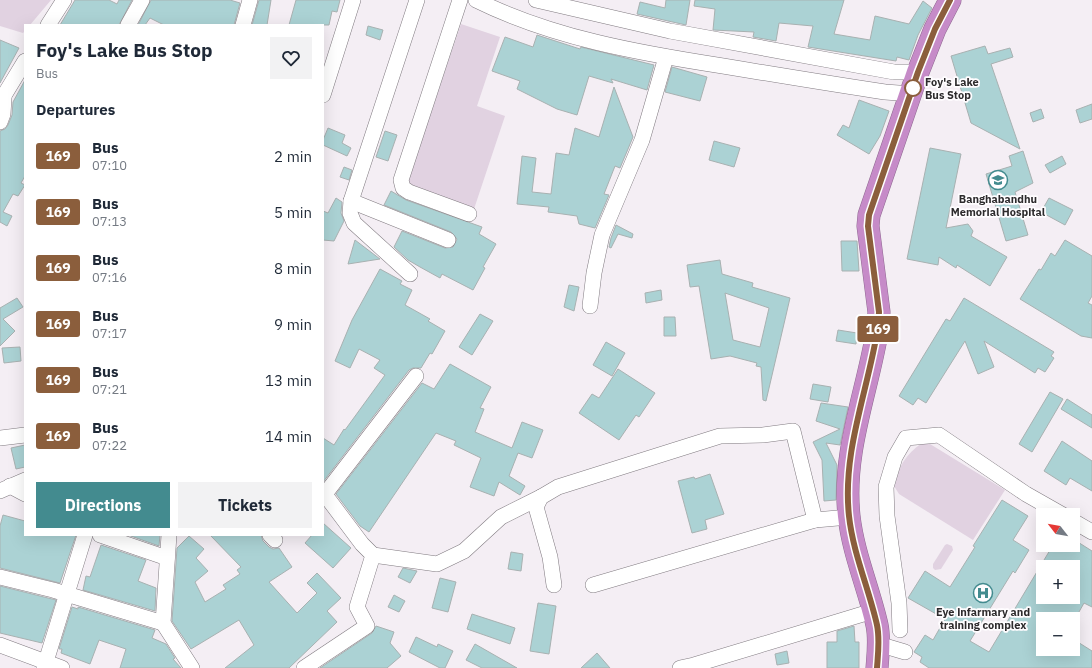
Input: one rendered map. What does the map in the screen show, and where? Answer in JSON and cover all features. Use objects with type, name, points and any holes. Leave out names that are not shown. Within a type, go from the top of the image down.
[{"type":"highway","points":[[877,668],[877,626],[849,516],[848,478],[850,452],[878,327],[879,312],[868,226],[869,215],[872,200],[912,94],[918,72],[935,29],[950,0]]},
{"type":"street","points":[[49,24],[64,0]]},
{"type":"street","points":[[129,24],[142,0]]},
{"type":"street","points":[[243,24],[250,0]]},
{"type":"street","points":[[324,92],[353,0]]},
{"type":"street","points":[[410,274],[354,223],[350,213],[351,201],[417,0]]},
{"type":"street","points":[[460,0],[401,180],[403,188],[409,192],[469,214]]},
{"type":"street","points":[[476,0],[503,14],[535,25],[605,45],[666,57],[885,92],[912,94]]},
{"type":"street","points":[[536,0],[670,31],[894,72],[918,72]]},
{"type":"street","points":[[590,306],[594,273],[602,235],[642,140],[666,57]]},
{"type":"street","points":[[0,122],[3,114],[2,100],[24,63]]},
{"type":"street","points":[[351,201],[448,240]]},
{"type":"street","points":[[416,376],[324,493],[362,544],[373,555],[437,564],[464,551],[501,517],[558,487],[720,436],[763,435],[793,431],[815,520]]},
{"type":"street","points":[[0,438],[24,435]]},
{"type":"street","points":[[900,630],[899,603],[887,516],[886,487],[895,457],[906,438],[939,435],[1026,494],[1051,508]]},
{"type":"street","points":[[5,488],[24,480]]},
{"type":"street","points":[[5,488],[24,494]]},
{"type":"street","points":[[541,497],[536,507],[550,557],[554,585]]},
{"type":"street","points":[[593,585],[815,520],[849,516]]},
{"type":"street","points":[[1080,525],[1092,532]]},
{"type":"street","points":[[44,665],[85,536]]},
{"type":"street","points":[[103,536],[167,558]]},
{"type":"street","points":[[169,536],[163,624],[192,668]]},
{"type":"street","points":[[304,668],[366,626],[358,607],[373,555]]},
{"type":"street","points":[[0,577],[66,594],[163,624]]},
{"type":"street","points":[[680,668],[873,611]]},
{"type":"street","points":[[878,644],[906,652]]},
{"type":"street","points":[[0,645],[44,665],[62,668]]},
{"type":"shaded area","points":[[0,0],[51,0],[31,24],[24,24],[23,33],[0,26]]},
{"type":"shaded area","points":[[461,24],[500,37],[477,106],[505,116],[474,209],[406,186]]},
{"type":"shaded area","points":[[922,443],[930,444],[1005,490],[973,540],[899,494],[894,486],[900,467],[907,456]]},
{"type":"shaded area","points":[[947,544],[952,546],[953,550],[941,569],[935,570],[933,568],[933,564]]},
{"type":"building","points":[[75,0],[109,0],[117,4],[119,0],[132,0],[120,24],[61,24]]},
{"type":"building","points":[[151,0],[230,0],[240,3],[234,24],[162,24],[150,18],[146,24],[139,24]]},
{"type":"building","points":[[259,0],[271,0],[267,24],[252,24]]},
{"type":"building","points":[[296,0],[340,0],[337,12],[332,11],[329,25],[289,24]]},
{"type":"building","points":[[666,0],[690,0],[686,25],[637,14],[640,2],[665,8]]},
{"type":"building","points":[[695,0],[844,0],[834,34],[870,40],[875,16],[909,24],[923,1],[932,8],[918,35],[909,60],[897,57],[896,61],[808,47],[813,26],[779,23],[776,41],[753,37],[754,32],[713,30],[715,9],[694,6]]},
{"type":"building","points":[[368,26],[383,30],[380,40],[366,35]]},
{"type":"building","points":[[537,35],[580,49],[581,47],[654,65],[647,90],[611,79],[613,83],[589,76],[577,115],[557,109],[517,89],[520,81],[492,71],[505,37],[533,47]]},
{"type":"building","points":[[0,40],[19,48],[0,83]]},
{"type":"building","points":[[985,46],[988,54],[1010,48],[1013,57],[991,64],[1020,149],[971,123],[951,56]]},
{"type":"building","points":[[672,67],[707,77],[700,101],[665,92]]},
{"type":"building","points":[[24,82],[24,178],[21,183],[24,184],[24,187],[18,196],[13,194],[3,212],[12,216],[7,226],[0,222],[0,131],[5,129],[8,125],[12,115],[13,102]]},
{"type":"building","points":[[614,87],[633,137],[620,168],[615,166],[604,194],[609,195],[595,228],[579,224],[577,216],[548,212],[549,207],[517,204],[522,156],[536,158],[532,192],[551,194],[556,153],[569,155],[575,128],[599,137]]},
{"type":"building","points":[[859,100],[889,111],[880,136],[869,154],[837,135],[843,125],[849,128]]},
{"type":"building","points":[[1092,104],[1092,119],[1080,123],[1076,110]]},
{"type":"building","points":[[1041,109],[1044,118],[1033,122],[1030,113]]},
{"type":"building","points":[[328,128],[345,135],[342,143],[351,148],[347,156],[324,145],[324,138]]},
{"type":"building","points":[[385,131],[397,135],[388,161],[376,157]]},
{"type":"building","points":[[714,141],[740,148],[734,167],[709,160]]},
{"type":"building","points":[[930,148],[961,154],[946,228],[968,224],[973,231],[971,236],[1007,257],[990,286],[957,265],[956,268],[939,257],[938,265],[907,259]]},
{"type":"building","points":[[1023,151],[1033,183],[1015,192],[1028,235],[1006,241],[986,174],[1012,166],[1009,156]]},
{"type":"building","points":[[1062,156],[1066,164],[1050,173],[1045,165]]},
{"type":"building","points":[[344,167],[352,170],[349,180],[340,177]]},
{"type":"building","points":[[391,191],[406,200],[482,227],[479,234],[496,244],[483,267],[485,268],[473,290],[442,274],[440,278],[408,260],[394,247],[402,231],[445,248],[453,247],[457,239],[451,232],[384,205]]},
{"type":"building","points":[[336,198],[342,202],[341,213],[344,221],[334,241],[324,240],[324,211],[328,213]]},
{"type":"building","points":[[1049,198],[1073,210],[1065,225],[1041,212]]},
{"type":"building","points":[[616,225],[633,234],[632,238],[618,234],[611,248],[609,247]]},
{"type":"building","points":[[355,240],[380,259],[348,264]]},
{"type":"building","points":[[1065,240],[1092,256],[1092,296],[1088,303],[1092,305],[1092,338],[1081,336],[1020,299],[1039,269],[1041,270],[1051,253],[1055,256]]},
{"type":"building","points":[[841,241],[857,241],[859,271],[842,271]]},
{"type":"building","points":[[720,260],[722,274],[753,283],[752,287],[790,298],[766,401],[763,400],[761,367],[756,366],[757,363],[730,356],[711,359],[699,286],[690,287],[687,265]],"holes":[[[725,293],[769,308],[760,347],[733,340]]]},
{"type":"building","points":[[380,269],[402,281],[400,284],[412,290],[405,305],[430,319],[428,321],[445,331],[432,354],[430,353],[421,368],[413,368],[409,370],[324,481],[324,439],[334,445],[344,429],[345,430],[385,375],[374,368],[380,360],[359,349],[350,368],[335,361],[352,320]]},
{"type":"building","points":[[569,285],[579,287],[574,311],[564,307]]},
{"type":"building","points":[[661,290],[662,300],[646,303],[645,293]]},
{"type":"building","points":[[17,298],[23,307],[3,319],[15,331],[0,346],[0,308]]},
{"type":"building","points":[[964,298],[1054,352],[1051,356],[1054,358],[1045,372],[1038,368],[1035,373],[984,341],[994,367],[978,374],[965,341],[926,403],[918,398],[913,405],[899,396],[946,319],[950,321]]},
{"type":"building","points":[[480,314],[493,321],[472,355],[459,347]]},
{"type":"building","points":[[664,317],[675,317],[676,336],[664,336]]},
{"type":"building","points":[[838,330],[857,333],[856,344],[836,341]]},
{"type":"building","points":[[606,342],[625,353],[612,376],[593,365]]},
{"type":"building","points":[[20,347],[21,361],[4,363],[2,348]]},
{"type":"building","points":[[450,364],[491,387],[480,408],[484,409],[475,432],[512,448],[522,422],[543,430],[532,458],[518,453],[509,476],[525,486],[520,495],[499,482],[494,496],[470,487],[481,458],[454,445],[456,441],[436,433],[369,532],[360,526],[336,494],[422,383],[434,389]]},
{"type":"building","points":[[618,369],[655,393],[639,417],[636,415],[619,440],[579,413],[592,394],[599,398]]},
{"type":"building","points":[[813,384],[831,387],[828,402],[810,399]]},
{"type":"building","points":[[1050,392],[1063,399],[1032,452],[1019,444]]},
{"type":"building","points":[[1067,399],[1092,415],[1092,428],[1061,409]]},
{"type":"building","points":[[821,403],[848,407],[840,445],[826,443],[837,465],[836,500],[824,501],[822,460],[813,442],[840,429],[816,421]]},
{"type":"building","points":[[1062,441],[1092,461],[1092,491],[1070,478],[1066,485],[1044,471]]},
{"type":"building","points":[[24,445],[24,467],[16,469],[11,448]]},
{"type":"building","points":[[710,474],[724,514],[705,520],[707,529],[692,533],[678,481],[694,477],[695,479]]},
{"type":"building","points":[[1002,500],[1028,516],[1013,540],[1029,550],[1015,573],[1013,571],[970,641],[989,652],[1036,573],[1036,604],[1080,604],[1080,560],[1044,560],[1049,552],[1080,552],[1080,543],[1092,551],[1092,607],[1084,603],[1079,612],[1036,612],[1036,656],[1080,656],[1080,643],[1092,651],[1092,668],[929,668],[920,662],[922,657],[914,652],[925,635],[933,640],[945,619],[908,598],[925,571],[950,587],[975,547],[973,546]]},
{"type":"building","points":[[3,515],[24,521],[24,536],[76,536],[60,583],[0,568],[0,526]]},
{"type":"building","points":[[324,524],[351,548],[333,568],[305,543],[311,536],[324,536]]},
{"type":"building","points":[[131,536],[160,536],[159,546]]},
{"type":"building","points":[[189,536],[204,549],[196,558],[208,571],[195,582],[205,602],[226,589],[223,585],[240,574],[237,570],[241,567],[211,536],[261,536],[263,541],[269,547],[273,549],[279,548],[292,567],[269,582],[297,613],[317,593],[307,583],[317,573],[341,598],[327,611],[337,622],[289,668],[225,668],[254,645],[239,620],[191,649],[172,621],[177,548]]},
{"type":"building","points":[[101,545],[146,560],[138,581],[156,588],[155,611],[83,590],[86,576],[90,577]]},
{"type":"building","points":[[511,552],[523,554],[521,571],[508,569]]},
{"type":"building","points":[[403,568],[417,571],[410,583],[398,577]]},
{"type":"building","points":[[440,578],[456,582],[448,612],[432,608]]},
{"type":"building","points":[[0,586],[56,600],[42,643],[0,633]]},
{"type":"building","points":[[394,595],[405,601],[399,612],[388,607]]},
{"type":"building","points":[[538,603],[556,606],[549,654],[530,651]]},
{"type":"building","points":[[72,607],[78,609],[78,607],[155,630],[152,638],[166,644],[175,658],[173,659],[181,668],[120,668],[126,649],[99,640],[90,664],[61,653],[62,649],[59,649]]},
{"type":"building","points":[[472,614],[515,628],[510,644],[467,629]]},
{"type":"building","points":[[376,626],[394,632],[390,643],[401,656],[387,668],[320,668],[372,633]]},
{"type":"building","points":[[854,626],[855,642],[859,642],[859,668],[827,668],[827,642],[837,642],[837,631]]},
{"type":"building","points":[[416,637],[437,647],[438,644],[453,651],[445,668],[440,668],[409,652]]},
{"type":"building","points":[[475,644],[517,668],[482,668],[466,660]]},
{"type":"building","points":[[787,651],[789,663],[777,665],[775,654]]},
{"type":"building","points":[[597,653],[610,668],[581,668]]},
{"type":"bus line","name":"169","points":[[877,668],[877,626],[849,516],[848,478],[854,429],[875,345],[878,327],[879,312],[868,226],[869,215],[872,200],[912,94],[918,72],[935,29],[950,0]]},
{"type":"place","name":"Foy's Lake Bus Stop","points":[[913,88]]},
{"type":"place","name":"Banghabandhu Memorial Hospital","points":[[998,180]]},
{"type":"place","name":"Eye infarmary and training complex","points":[[983,593]]}]
